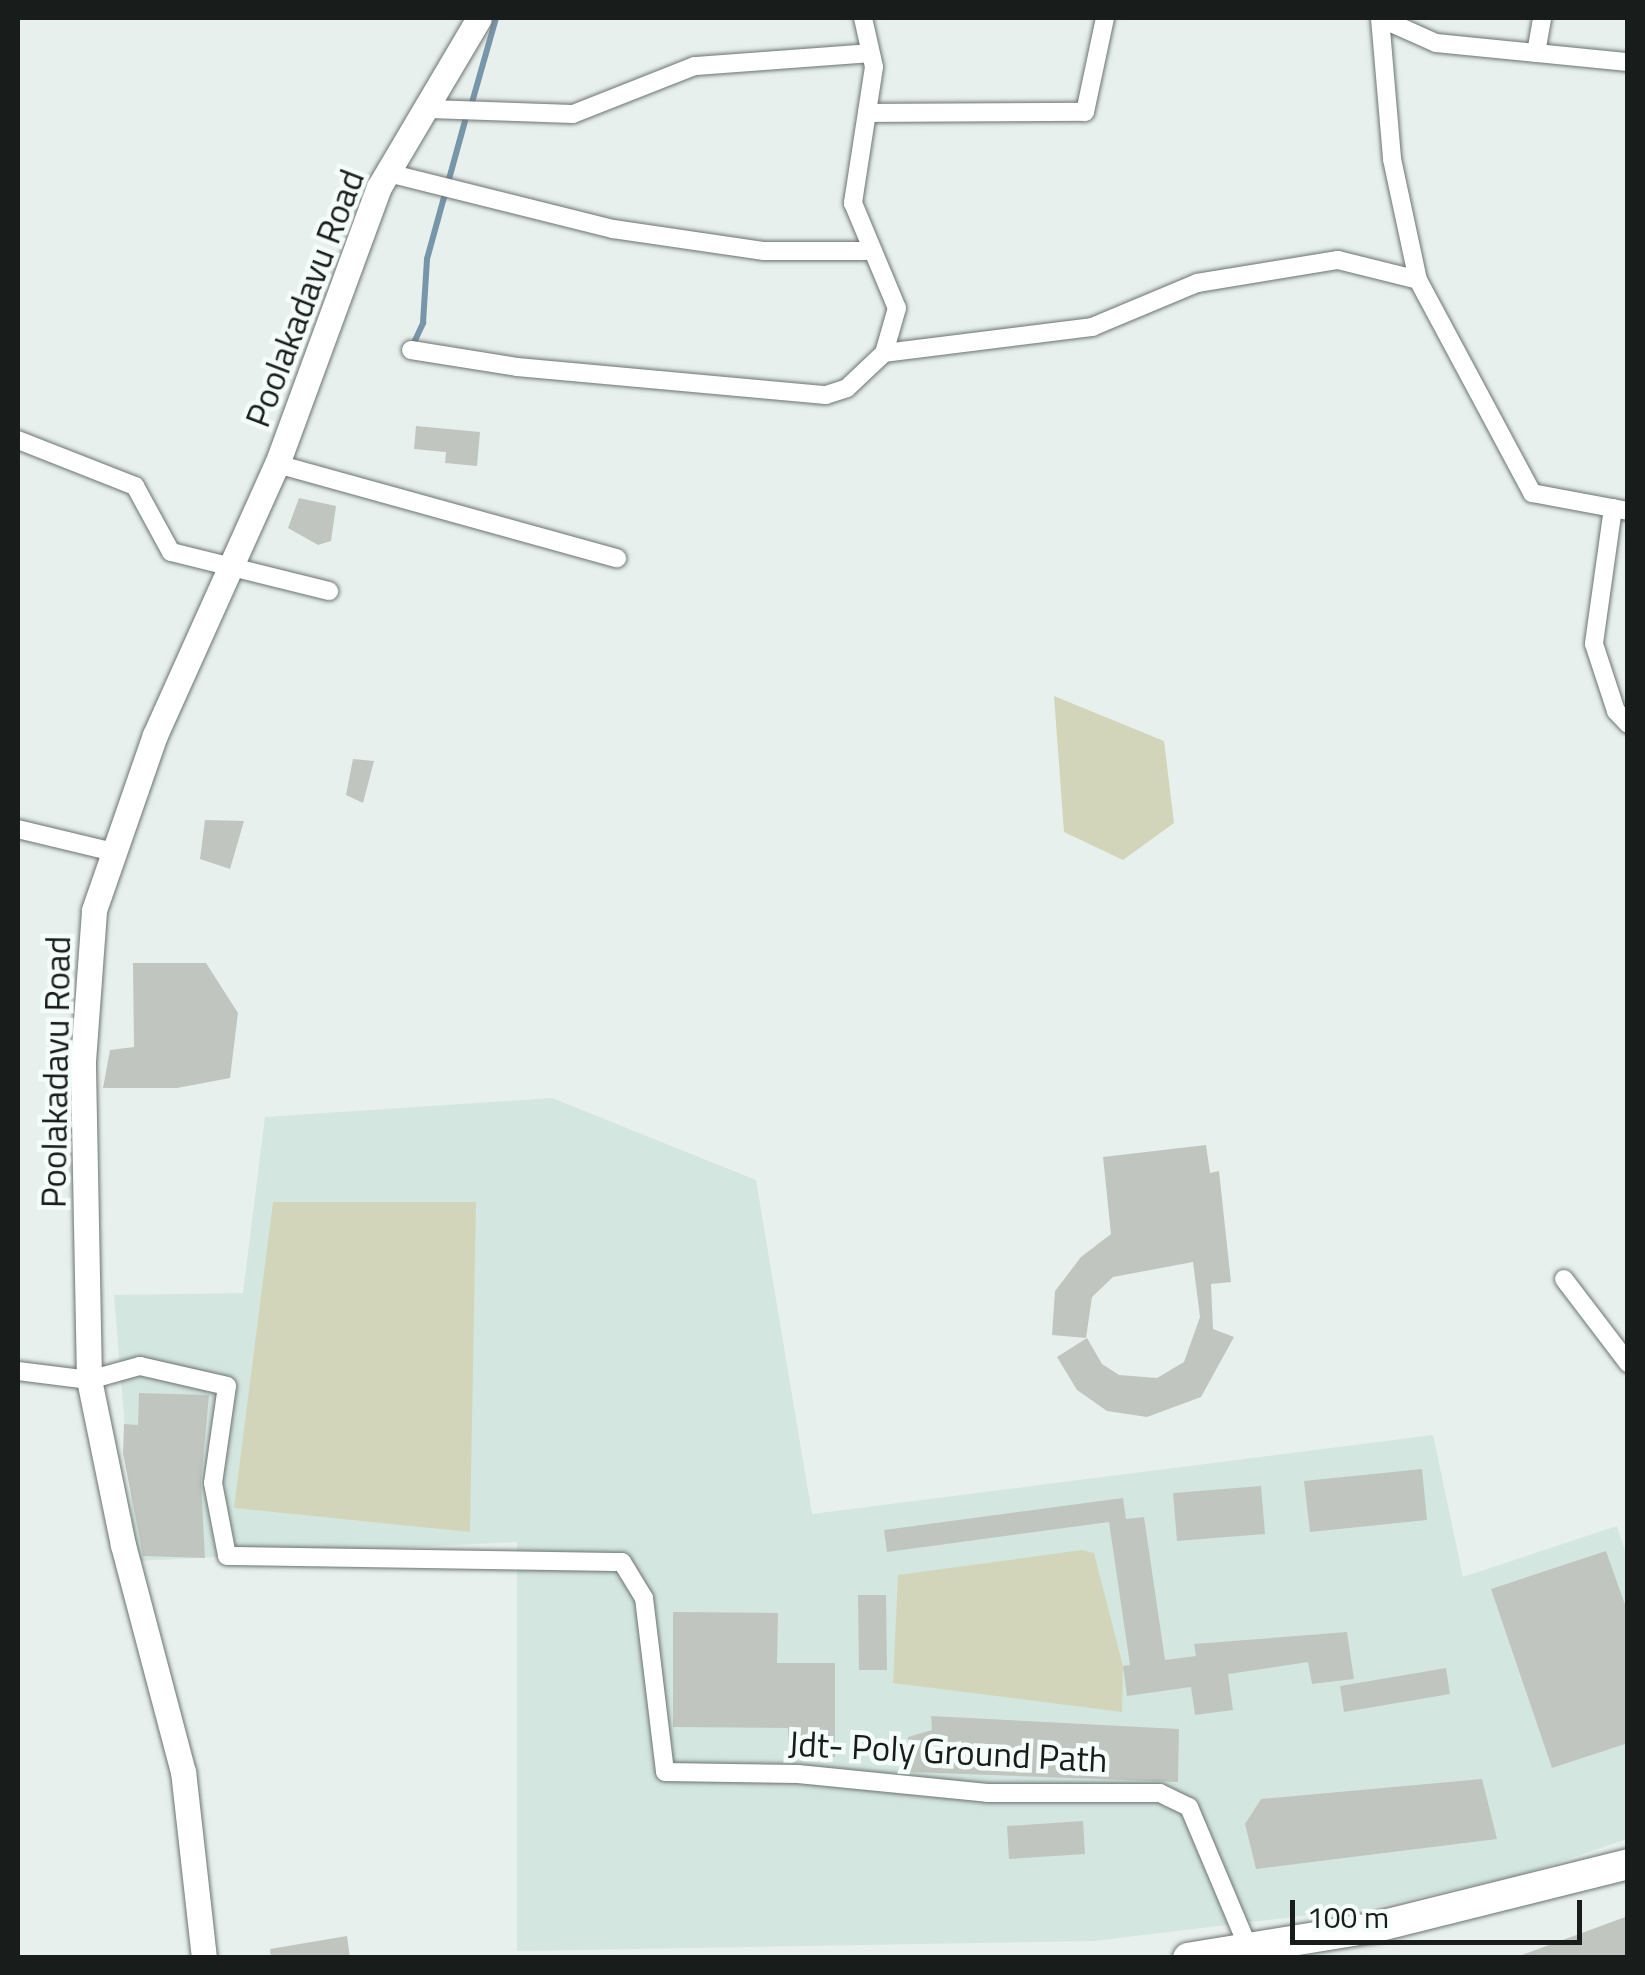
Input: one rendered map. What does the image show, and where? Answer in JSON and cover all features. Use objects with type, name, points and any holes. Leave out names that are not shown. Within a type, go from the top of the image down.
[{"type":"highway","points":[[1188,1958],[1257,1951],[1372,1928],[1628,1864]]},
{"type":"street","name":"Poolakadavu Road","points":[[204,1958],[183,1772],[123,1545],[89,1380],[83,1060],[94,910],[155,734],[277,464],[388,173],[430,109],[479,18]]},
{"type":"street","points":[[410,350],[518,367],[826,394],[846,388],[884,353],[898,308],[852,203],[867,113],[870,53],[862,18]]},
{"type":"street","points":[[867,113],[1085,112],[1105,18]]},
{"type":"street","points":[[1628,62],[1436,43],[1380,18],[1392,159],[1418,280],[1532,493],[1620,510],[1594,644],[1616,711],[1628,724]]},
{"type":"street","points":[[1536,53],[1542,18]]},
{"type":"street","points":[[430,109],[573,114],[694,66],[870,53]]},
{"type":"street","points":[[388,173],[613,229],[764,251],[874,251]]},
{"type":"street","points":[[884,353],[1092,328],[1198,283],[1338,260],[1418,280]]},
{"type":"street","points":[[18,440],[135,486],[171,552],[232,562],[329,591]]},
{"type":"street","points":[[277,464],[617,558]]},
{"type":"street","points":[[18,829],[114,852]]},
{"type":"street","points":[[1564,1279],[1628,1362]]},
{"type":"street","name":"Jdt- Poly Ground Path","points":[[89,1380],[140,1366],[227,1386],[213,1484],[227,1556],[622,1562],[644,1598],[666,1772],[798,1774],[986,1793],[1160,1793],[1190,1806],[1257,1951]]},
{"type":"street","points":[[18,1371],[89,1380]]},
{"type":"shaded area","points":[[552,1098],[756,1180],[812,1514],[1433,1435],[1463,1577],[1617,1526],[1628,1560],[1627,1839],[1524,1874],[1375,1907],[1094,1941],[517,1951],[517,1542],[136,1561],[114,1295],[243,1293],[265,1117]]},
{"type":"green space","points":[[1054,696],[1164,741],[1174,823],[1123,860],[1064,832]]},
{"type":"green space","points":[[273,1202],[476,1202],[470,1532],[234,1508]]},
{"type":"green space","points":[[1082,1550],[1094,1553],[1123,1666],[1122,1712],[893,1683],[898,1575]]},
{"type":"building","points":[[416,426],[480,432],[477,466],[445,463],[446,452],[414,449]]},
{"type":"building","points":[[299,498],[336,506],[331,541],[318,545],[288,528]]},
{"type":"building","points":[[353,759],[374,761],[363,803],[346,795]]},
{"type":"building","points":[[205,820],[244,821],[230,869],[200,859]]},
{"type":"building","points":[[133,963],[206,963],[238,1013],[230,1078],[177,1088],[103,1088],[110,1050],[134,1047]]},
{"type":"building","points":[[1206,1145],[1210,1173],[1219,1171],[1231,1282],[1211,1284],[1213,1329],[1234,1337],[1201,1397],[1147,1417],[1107,1411],[1077,1390],[1057,1357],[1087,1338],[1102,1364],[1119,1375],[1157,1378],[1184,1362],[1200,1317],[1193,1262],[1113,1277],[1092,1297],[1086,1338],[1052,1335],[1055,1291],[1081,1257],[1111,1234],[1103,1157]]},
{"type":"building","points":[[139,1393],[209,1395],[201,1482],[205,1558],[143,1556],[123,1453],[124,1424],[138,1425]]},
{"type":"building","points":[[1422,1469],[1427,1520],[1310,1532],[1304,1481]]},
{"type":"building","points":[[1261,1486],[1265,1534],[1177,1541],[1173,1493]]},
{"type":"building","points":[[1123,1498],[1126,1519],[1144,1517],[1165,1660],[1196,1656],[1194,1644],[1347,1632],[1354,1679],[1312,1684],[1308,1662],[1228,1674],[1233,1710],[1195,1715],[1191,1687],[1127,1696],[1123,1666],[1130,1665],[1109,1522],[887,1552],[884,1530]]},
{"type":"building","points":[[1606,1551],[1628,1613],[1628,1743],[1552,1768],[1491,1589]]},
{"type":"building","points":[[858,1595],[886,1595],[887,1670],[859,1670]]},
{"type":"building","points":[[673,1612],[778,1613],[777,1663],[835,1663],[835,1757],[788,1757],[788,1728],[673,1727]]},
{"type":"building","points":[[1446,1668],[1450,1694],[1344,1712],[1340,1686]]},
{"type":"building","points":[[931,1716],[1179,1729],[1178,1782],[910,1772],[908,1737],[932,1730]]},
{"type":"building","points":[[1482,1779],[1497,1839],[1256,1869],[1245,1824],[1261,1799]]},
{"type":"building","points":[[1083,1821],[1085,1854],[1009,1859],[1007,1826]]},
{"type":"building","points":[[1628,1916],[1628,1958],[1519,1956]]},
{"type":"building","points":[[347,1936],[350,1958],[271,1958],[270,1949]]},
{"type":"waterway","points":[[471,106],[496,18]]},
{"type":"waterway","points":[[411,349],[423,323],[427,259],[465,121]]}]
